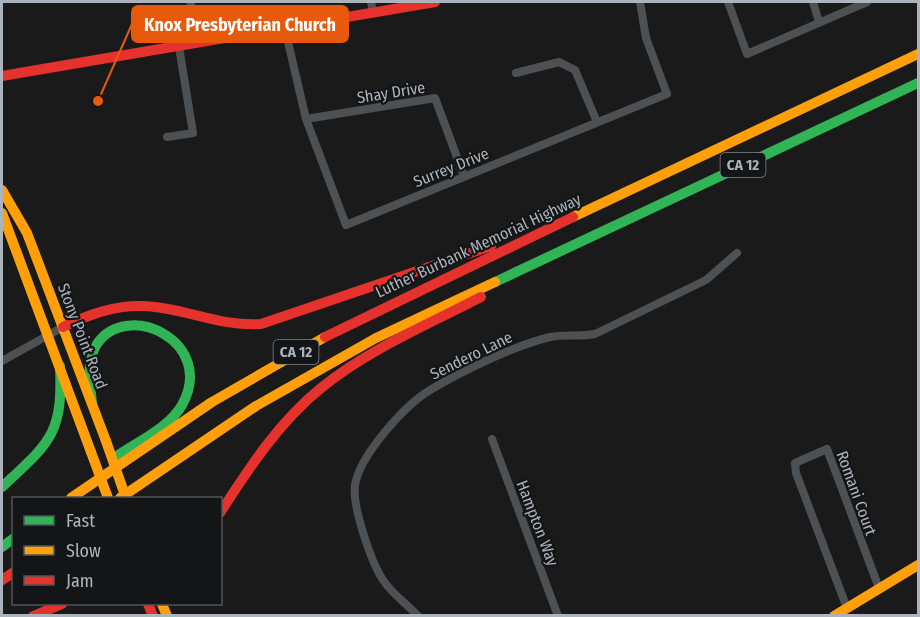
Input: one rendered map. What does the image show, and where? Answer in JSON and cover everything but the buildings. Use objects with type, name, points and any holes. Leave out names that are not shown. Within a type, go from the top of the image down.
[{"type":"main road","points":[[2,76],[285,29],[372,7],[435,2]]},
{"type":"main road","name":"Luther Burbank Memorial Highway","points":[[72,497],[205,407],[300,350],[395,300],[918,54]]},
{"type":"main road","name":"CA 12","points":[[121,497],[233,421],[322,368],[407,322],[918,83]]},
{"type":"main road","name":"Stony Point Road","points":[[2,190],[24,226],[126,497]]},
{"type":"main road","name":"Stony Point Road","points":[[2,213],[108,497]]},
{"type":"main road","points":[[63,327],[108,309],[137,305],[156,306],[226,324],[261,324],[496,244],[537,234]]},
{"type":"main road","points":[[222,511],[278,432],[323,387],[357,364],[568,247]]},
{"type":"main road","points":[[67,497],[95,472],[178,410],[186,398],[190,376],[181,347],[163,331],[146,325],[129,325],[112,332],[100,343],[90,363],[88,378],[92,403]]},
{"type":"main road","points":[[2,487],[44,447],[57,431],[62,411],[60,366]]},
{"type":"main road","points":[[841,612],[918,565]]},
{"type":"main road","points":[[33,615],[57,605]]},
{"type":"street","points":[[190,2],[206,42]]},
{"type":"street","name":"Surrey Drive","points":[[285,29],[306,119],[346,225],[667,94],[646,38],[640,2]]},
{"type":"street","points":[[728,2],[747,54],[867,2]]},
{"type":"street","points":[[813,2],[819,22]]},
{"type":"street","points":[[167,137],[193,133],[179,47]]},
{"type":"street","points":[[516,73],[559,62],[575,70],[597,122]]},
{"type":"street","name":"Shay Drive","points":[[306,119],[435,98],[464,176]]},
{"type":"street","name":"Sendero Lane","points":[[418,615],[384,581],[356,505],[355,485],[362,464],[382,435],[428,391],[520,346],[553,336],[578,338],[595,334],[706,280],[736,253]]},
{"type":"street","points":[[2,361],[63,327]]},
{"type":"street","name":"Hampton Way","points":[[492,439],[558,615]]},
{"type":"street","name":"Romani Court","points":[[841,612],[795,463],[827,449],[879,588]]},
{"type":"traffic: fast","points":[[495,282],[918,83]]},
{"type":"traffic: fast","points":[[92,403],[91,358],[97,344],[111,331],[128,326],[146,327],[164,334],[178,346],[188,363],[190,382],[177,413],[152,434],[117,456]]},
{"type":"traffic: fast","points":[[2,487],[32,459],[50,436],[59,408],[60,366]]},
{"type":"traffic: fast","points":[[2,547],[12,540]]},
{"type":"traffic: slow","points":[[573,217],[918,54]]},
{"type":"traffic: slow","points":[[2,190],[27,233],[106,441]]},
{"type":"traffic: slow","points":[[2,213],[91,452]]},
{"type":"traffic: slow","points":[[121,497],[256,406],[376,338],[495,282]]},
{"type":"traffic: slow","points":[[72,497],[212,402],[325,337]]},
{"type":"traffic: slow","points":[[106,441],[126,497]]},
{"type":"traffic: slow","points":[[91,452],[108,497]]},
{"type":"traffic: slow","points":[[834,616],[918,565]]},
{"type":"traffic: slow","points":[[162,605],[167,616]]},
{"type":"traffic: jam","points":[[2,76],[435,2]]},
{"type":"traffic: jam","points":[[325,337],[573,217]]},
{"type":"traffic: jam","points":[[63,327],[102,312],[132,306],[158,307],[230,323],[261,324],[491,246]]},
{"type":"traffic: jam","points":[[222,510],[278,431],[321,388],[378,349],[481,297]]},
{"type":"traffic: jam","points":[[2,580],[12,573]]},
{"type":"traffic: jam","points":[[33,616],[60,605]]},
{"type":"traffic: jam","points":[[148,605],[153,616]]},
{"type":"place","name":"Knox Presbyterian Church","points":[[98,101]]}]
